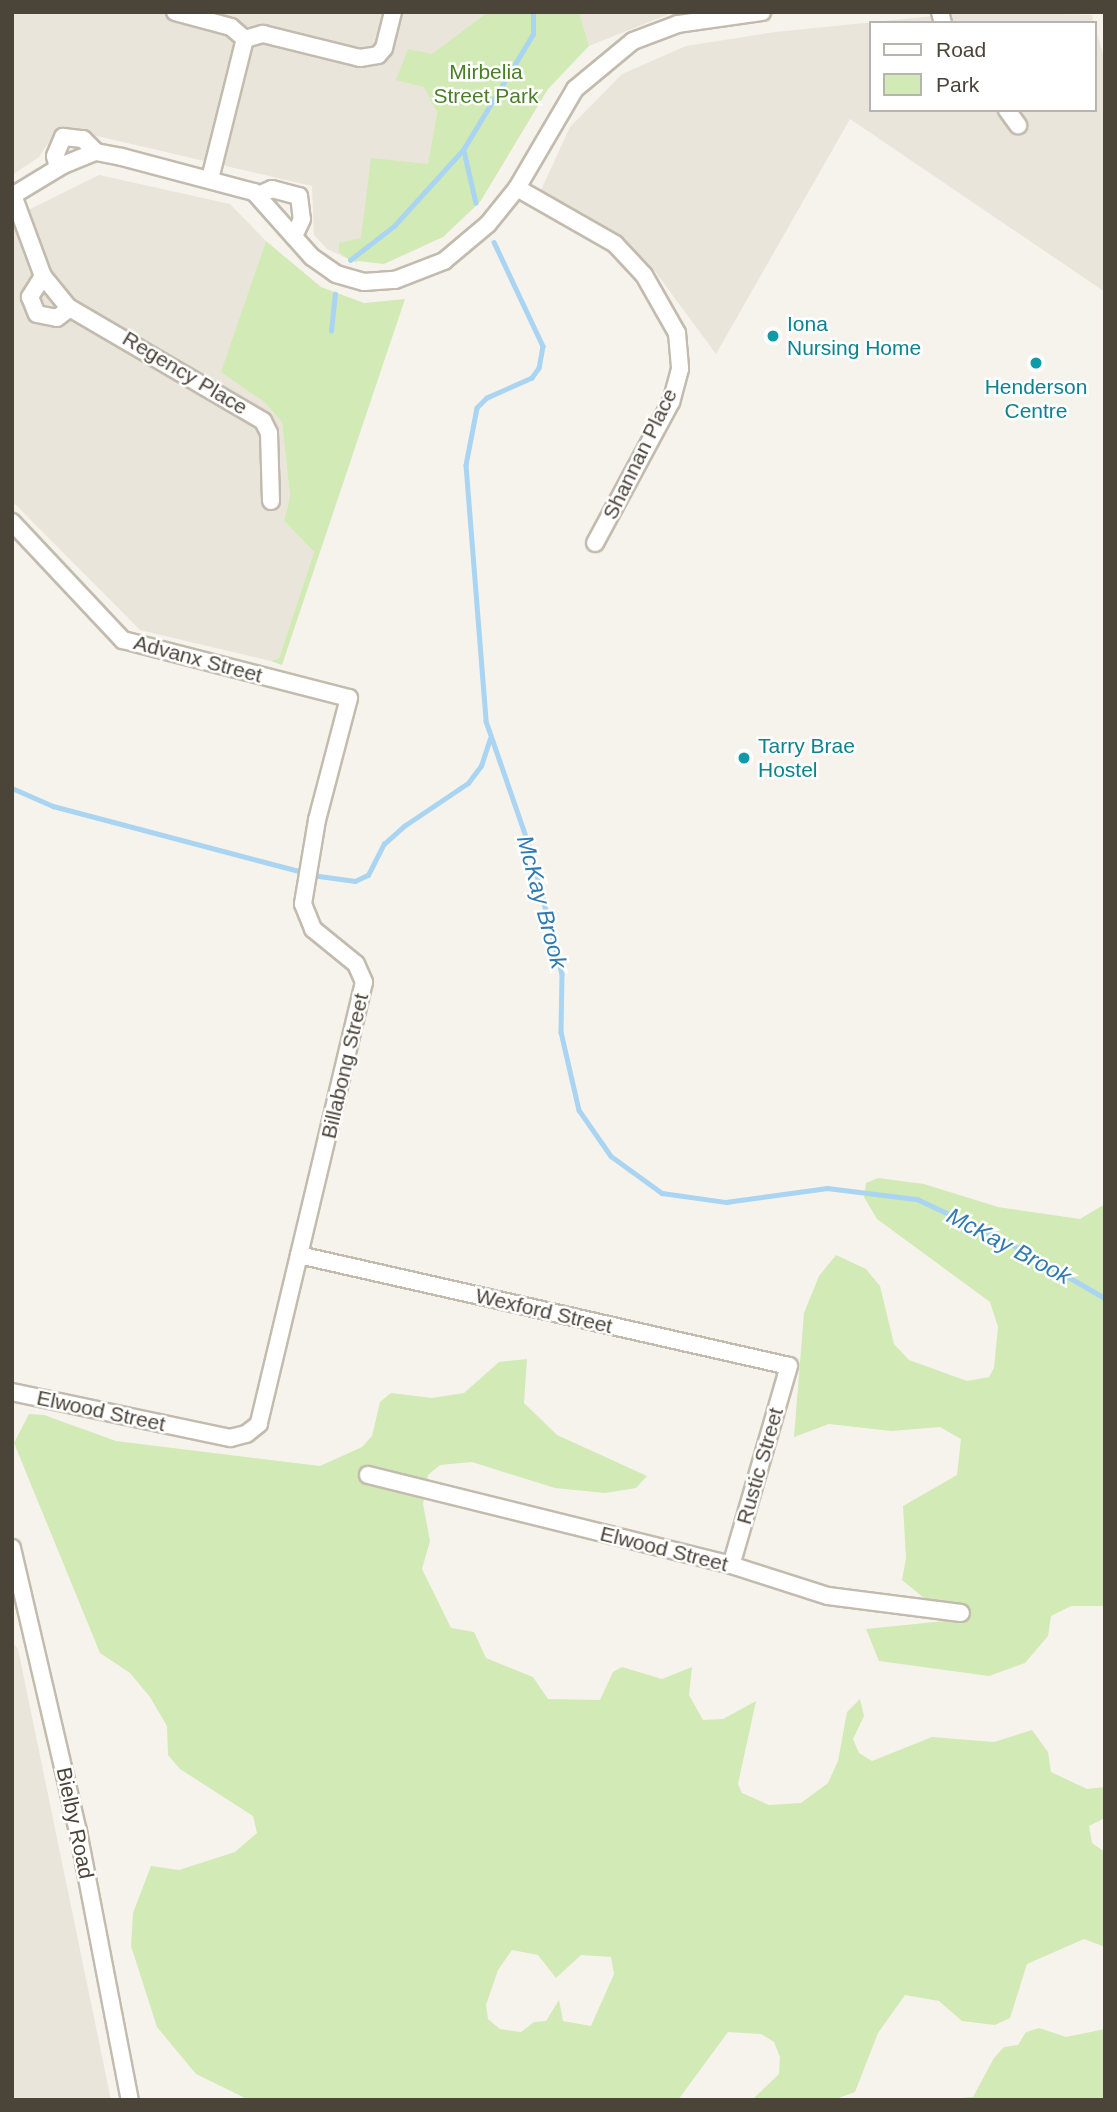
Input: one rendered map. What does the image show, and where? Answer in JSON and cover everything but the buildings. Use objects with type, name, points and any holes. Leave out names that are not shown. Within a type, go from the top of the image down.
[{"type":"street","points":[[175,12],[231,27],[245,39]]},
{"type":"street","points":[[245,39],[263,34],[360,58],[377,55],[384,48],[393,12]]},
{"type":"street","points":[[58,168],[55,156],[63,138],[83,139],[96,152],[210,179],[258,195],[295,234],[312,257],[336,274],[364,282],[395,279],[443,261],[488,224],[517,188],[575,89],[633,41],[678,24],[762,12]]},
{"type":"street","points":[[210,179],[245,39]]},
{"type":"street","points":[[1008,112],[1018,125]]},
{"type":"street","points":[[13,195],[58,168],[96,152]]},
{"type":"street","points":[[258,195],[272,188],[299,196],[304,206],[295,234]]},
{"type":"street","name":"Shannan Place","points":[[517,188],[615,244],[644,275],[677,333],[680,369],[671,402],[595,542]]},
{"type":"street","name":"Regency Place","points":[[13,195],[43,276],[70,308],[263,421],[269,433],[271,501]]},
{"type":"street","points":[[43,276],[30,297],[37,314],[57,318],[70,308]]},
{"type":"street","name":"Advanx Street","points":[[12,522],[123,640],[349,698]]},
{"type":"street","name":"Billabong Street","points":[[230,1438],[246,1434],[259,1424],[364,982],[356,964],[313,929],[303,904],[317,820],[349,698]]},
{"type":"street","name":"Wexford Street","points":[[299,1255],[789,1366]]},
{"type":"street","name":"Rustic Street","points":[[731,1565],[789,1366]]},
{"type":"street","name":"Elwood Street","points":[[12,1392],[230,1438]]},
{"type":"street","name":"Elwood Street","points":[[368,1475],[731,1565],[828,1596],[961,1613]]},
{"type":"street","name":"Bielby Road","points":[[12,1548],[20,1614],[78,1830],[130,2100]]},
{"type":"shaded area","points":[[12,12],[488,12],[432,55],[409,49],[437,112],[428,165],[361,238],[357,263],[327,249],[314,235],[312,186],[67,129],[53,136],[39,157],[12,175]]},
{"type":"shaded area","points":[[579,12],[674,12],[589,46]]},
{"type":"shaded area","points":[[973,12],[1092,15],[1094,21],[884,21]]},
{"type":"shaded area","points":[[869,23],[869,112],[1096,112],[1096,31],[1105,60],[1105,292],[850,119],[716,354],[654,270],[620,239],[541,190],[570,127],[622,74],[686,46],[775,32]]},
{"type":"shaded area","points":[[99,175],[230,204],[266,241],[222,372],[264,402],[282,422],[290,496],[284,521],[314,552],[279,658],[271,661],[140,630],[12,501],[12,218]]},
{"type":"shaded area","points":[[12,1642],[18,1649],[111,2100],[12,2100]]},
{"type":"green space","name":"Mirbelia Street Park","points":[[488,12],[579,12],[589,46],[548,89],[480,202],[443,237],[384,264],[350,260],[339,252],[339,243],[361,238],[371,158],[428,164],[437,112],[424,87],[396,80],[408,49],[432,54]]},
{"type":"green space","points":[[266,241],[321,287],[364,303],[405,299],[282,665],[271,661],[279,658],[314,552],[284,521],[290,496],[282,422],[264,402],[221,372]]},
{"type":"green space","points":[[878,1178],[924,1184],[998,1207],[1080,1219],[1105,1204],[1105,1606],[1071,1606],[1051,1616],[1048,1636],[1025,1663],[989,1676],[879,1661],[866,1629],[945,1621],[940,1611],[902,1580],[906,1558],[903,1506],[957,1475],[961,1439],[940,1427],[891,1431],[829,1424],[794,1437],[804,1313],[819,1276],[836,1255],[866,1269],[880,1286],[894,1344],[909,1360],[967,1381],[989,1377],[994,1368],[998,1327],[990,1302],[877,1219],[864,1197],[866,1183]]},
{"type":"green space","points":[[527,1359],[524,1403],[557,1435],[647,1476],[636,1488],[605,1493],[555,1488],[472,1462],[440,1465],[428,1475],[423,1504],[430,1541],[422,1569],[451,1628],[474,1632],[486,1658],[533,1677],[548,1699],[600,1700],[613,1672],[622,1667],[662,1679],[692,1667],[689,1695],[703,1720],[723,1719],[756,1701],[738,1784],[742,1793],[769,1805],[801,1803],[828,1783],[838,1761],[847,1712],[860,1699],[864,1716],[853,1739],[859,1753],[872,1761],[932,1737],[994,1742],[1032,1730],[1048,1752],[1051,1772],[1087,1789],[1105,1787],[1105,1818],[1089,1826],[1092,1843],[1105,1852],[1105,1947],[1084,1939],[1027,1964],[1010,2018],[995,2025],[962,2021],[939,2001],[905,1995],[878,2033],[855,2092],[833,2100],[752,2100],[779,2074],[780,2057],[774,2042],[761,2034],[728,2032],[678,2100],[249,2100],[196,2074],[157,2027],[131,1946],[133,1913],[151,1866],[179,1870],[235,1852],[257,1833],[253,1816],[180,1769],[168,1755],[167,1726],[150,1697],[130,1673],[100,1653],[14,1443],[29,1414],[44,1415],[116,1441],[320,1466],[362,1447],[372,1436],[380,1402],[391,1393],[432,1398],[464,1393],[499,1362]],"holes":[[[512,1950],[538,1955],[556,1978],[581,1955],[611,1957],[614,1974],[591,2026],[563,2021],[559,2000],[546,2021],[534,2022],[521,2032],[500,2029],[488,2019],[486,2005],[498,1970]]]},
{"type":"green space","points":[[1039,2028],[1066,2037],[1105,2029],[1105,2100],[938,2100],[973,2097],[994,2058],[1004,2047],[1018,2045],[1026,2032]]},
{"type":"waterway","name":"McKay Brook","points":[[350,260],[394,226],[463,150],[533,34],[533,12]]},
{"type":"waterway","name":"McKay Brook","points":[[464,151],[476,203]]},
{"type":"waterway","name":"McKay Brook","points":[[494,242],[543,346],[539,368],[532,378],[487,398],[477,408],[466,465],[486,721],[531,851],[562,974],[561,1032],[579,1110],[611,1156],[662,1193],[726,1202],[827,1188],[917,1199],[1004,1240],[1105,1298]]},
{"type":"waterway","points":[[331,331],[335,294]]},
{"type":"waterway","points":[[312,875],[355,881],[368,875],[384,844],[404,826],[468,783],[481,766],[490,739]]},
{"type":"waterway","points":[[12,788],[53,806],[303,872]]},
{"type":"place","name":"Iona Nursing Home","points":[[773,336]]},
{"type":"place","name":"Henderson Centre","points":[[1036,363]]},
{"type":"place","name":"Tarry Brae Hostel","points":[[744,758]]}]
